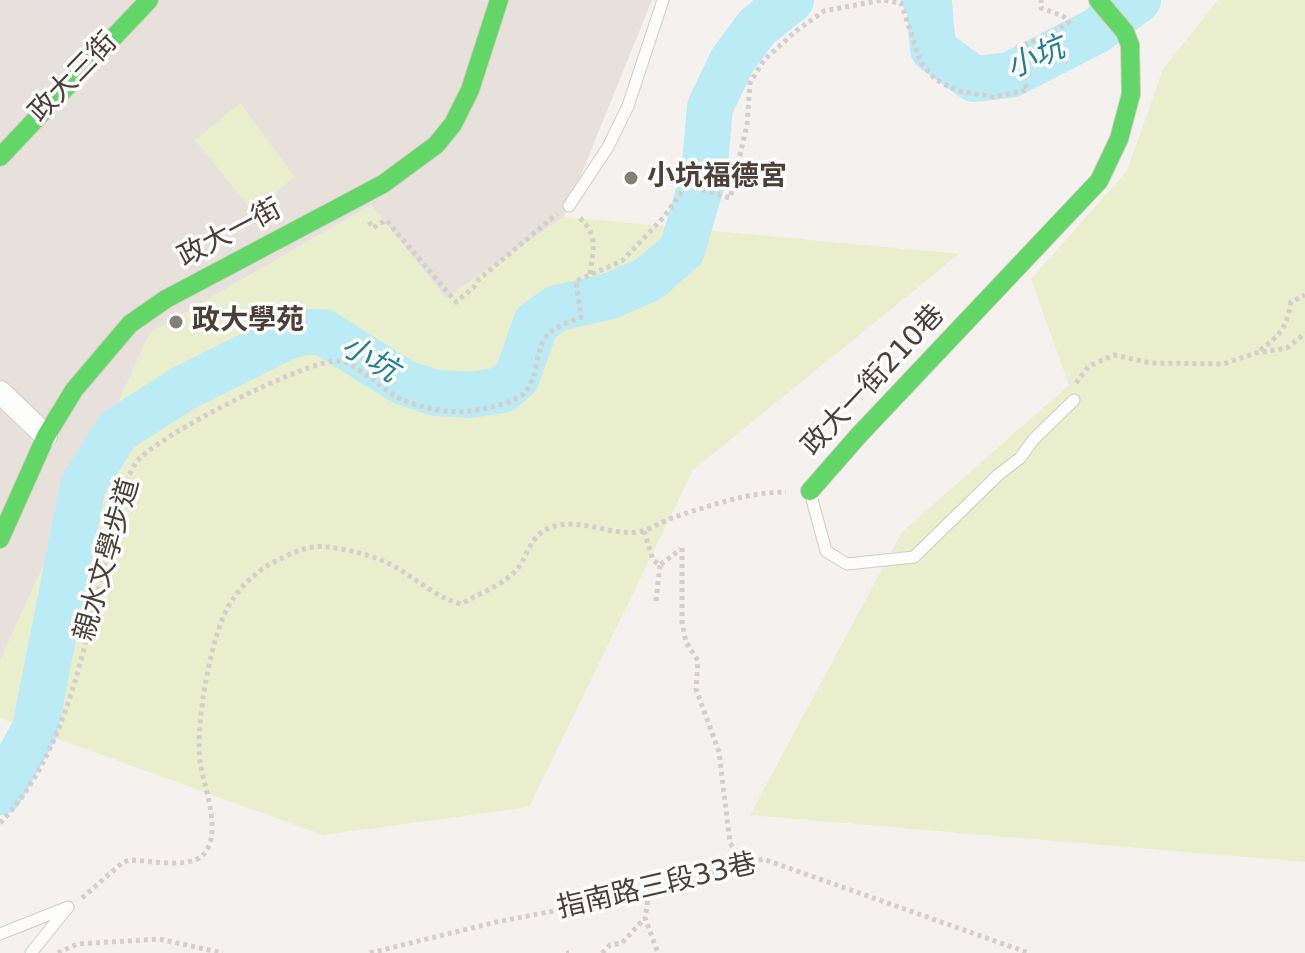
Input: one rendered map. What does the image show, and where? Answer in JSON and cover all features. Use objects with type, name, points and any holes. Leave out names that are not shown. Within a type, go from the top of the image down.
[{"type":"street","name":"政大三街","points":[[0,157],[149,0]]},
{"type":"street","name":"政大一街","points":[[0,539],[46,436],[74,390],[130,324],[166,299],[383,184],[412,165],[443,138],[464,104],[499,0]]},
{"type":"street","name":"政大一街210巷","points":[[810,491],[1099,181],[1119,139],[1131,94],[1130,45],[1125,32],[1098,0]]},
{"type":"street","points":[[0,392],[46,436]]},
{"type":"lane","points":[[569,206],[608,147],[628,106],[663,0]]},
{"type":"lane","name":"政大一街210巷","points":[[810,491],[826,551],[847,564],[914,557],[998,475],[1020,458],[1034,439],[1074,400]]},
{"type":"lane","points":[[0,934],[68,907]]},
{"type":"lane","points":[[31,953],[68,907]]},
{"type":"path","points":[[687,161],[687,185],[730,198],[747,125],[750,83],[764,60],[824,11],[882,0],[901,3],[921,63],[936,80],[958,91],[994,97],[1027,90],[1018,47],[1047,37],[1069,22],[1063,16],[1041,8],[1041,0]]},
{"type":"path","name":"親水文學步道","points":[[0,823],[21,799],[44,760],[71,697],[111,539],[129,475],[137,460],[194,422],[266,385],[322,362],[342,361],[400,399],[428,407],[468,412],[523,395],[533,380],[542,343],[552,330],[581,317],[576,281],[622,261],[663,218],[687,185]]},
{"type":"path","points":[[364,214],[373,228],[386,220],[456,302],[533,233],[569,206],[589,227],[595,240],[590,274]]},
{"type":"path","points":[[1256,353],[1278,337],[1288,321],[1291,302],[1305,295]]},
{"type":"path","points":[[1074,400],[1075,384],[1089,366],[1114,355],[1151,363],[1223,364],[1256,353],[1287,348],[1305,333]]},
{"type":"path","points":[[68,907],[78,902],[123,862],[189,863],[201,857],[211,844],[212,815],[200,760],[201,715],[212,651],[229,604],[243,586],[262,569],[294,551],[324,546],[363,554],[397,567],[430,591],[461,604],[509,576],[519,568],[526,549],[547,530],[562,525],[578,524],[626,533],[644,531],[703,508],[761,492],[810,491]]},
{"type":"path","points":[[644,531],[653,560],[660,565]]},
{"type":"path","points":[[656,601],[660,565],[682,548],[682,622],[686,642],[698,661],[696,689],[719,752],[730,843],[746,864]]},
{"type":"path","name":"指南路三段33巷","points":[[370,953],[496,922],[649,893],[763,859],[1029,953]]},
{"type":"path","points":[[649,893],[645,918],[658,953]]},
{"type":"path","points":[[602,953],[610,945],[622,943],[645,918]]},
{"type":"path","points":[[58,953],[77,944],[159,939],[223,953]]},
{"type":"shaded area","points":[[0,0],[652,0],[564,217],[446,298],[371,205],[150,333],[0,661]]},
{"type":"shaded area","points":[[9,0],[120,0],[70,56]]},
{"type":"green space","points":[[1218,0],[1305,0],[1305,862],[750,815],[902,532],[1069,385],[1031,279],[1127,171],[1163,69]]},
{"type":"green space","points":[[240,103],[295,177],[283,186],[257,217],[195,140]]},
{"type":"green space","points":[[371,205],[446,298],[564,217],[959,254],[693,470],[529,807],[323,835],[0,718],[0,661],[150,333]]},
{"type":"waterway","name":"小坑","points":[[0,792],[35,729],[83,485],[118,430],[184,388],[282,339],[303,332],[323,332],[403,382],[436,393],[470,395],[502,390],[517,377],[536,323],[557,308],[607,297],[649,279],[682,250],[704,175],[710,107],[732,61],[757,27],[791,0]]},
{"type":"waterway","name":"小坑","points":[[925,0],[929,3],[933,49],[974,79],[1010,75],[1096,31],[1138,0]]},
{"type":"traffic: fast","points":[[0,157],[149,0]]},
{"type":"traffic: fast","points":[[0,539],[46,436],[74,390],[130,324],[166,299],[383,184],[436,145],[453,124],[470,90],[499,0]]},
{"type":"traffic: fast","points":[[810,491],[1099,181],[1119,139],[1131,94],[1130,45],[1125,32],[1098,0]]},
{"type":"place","name":"小坑福德宮","points":[[631,178]]},
{"type":"place","name":"政大學苑","points":[[176,322]]}]
